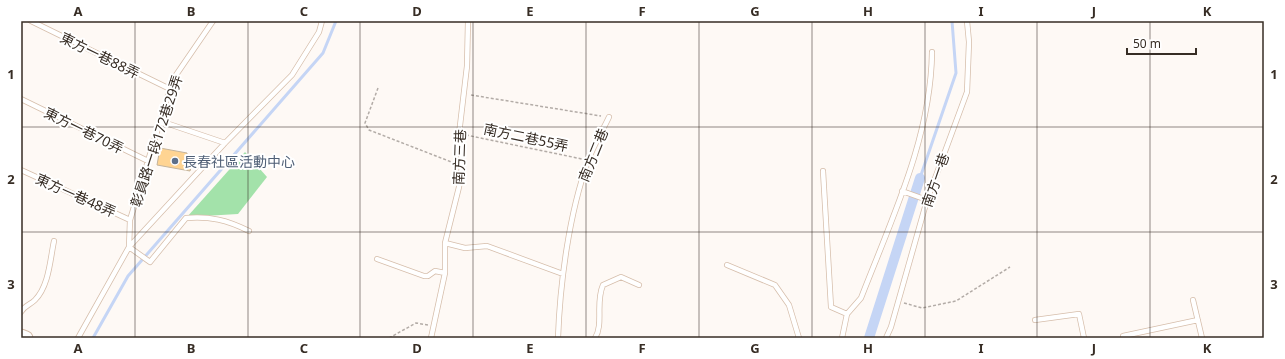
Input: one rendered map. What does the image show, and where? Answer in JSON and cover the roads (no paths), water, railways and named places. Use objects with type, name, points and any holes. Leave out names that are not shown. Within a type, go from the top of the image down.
[{"type":"main road","points":[[21,336],[26,338]]},
{"type":"lane","name":"東方一巷88弄","points":[[31,21],[170,89]]},
{"type":"lane","name":"彰員路一段172巷29弄","points":[[129,247],[130,220],[170,89],[176,75],[213,21]]},
{"type":"lane","points":[[78,338],[129,247],[225,143],[292,75],[319,32],[322,21]]},
{"type":"lane","name":"南方三巷","points":[[430,338],[445,273],[445,243],[460,187],[462,166],[459,134],[464,94],[468,21]]},
{"type":"lane","name":"南方一巷","points":[[886,338],[927,200],[967,92],[969,42],[967,21]]},
{"type":"lane","name":"南方一巷","points":[[842,338],[847,314],[861,298],[916,152],[928,102],[932,52]]},
{"type":"lane","name":"東方一巷70弄","points":[[21,99],[148,160]]},
{"type":"lane","name":"南方二巷","points":[[558,338],[563,274],[578,196],[588,160],[609,118]]},
{"type":"lane","points":[[160,121],[225,143]]},
{"type":"lane","name":"東方一巷48弄","points":[[21,170],[130,220]]},
{"type":"lane","points":[[823,171],[831,307],[847,314]]},
{"type":"lane","points":[[902,191],[927,200]]},
{"type":"lane","points":[[129,247],[150,262],[186,218],[206,216],[236,224],[249,231]]},
{"type":"lane","points":[[21,312],[25,306],[35,300],[46,280],[54,241]]},
{"type":"lane","points":[[445,243],[465,248],[487,246],[563,274]]},
{"type":"lane","points":[[377,259],[424,276],[428,276],[435,271],[445,273]]},
{"type":"lane","points":[[728,264],[775,285],[789,305],[799,338]]},
{"type":"lane","points":[[595,338],[599,330],[598,306],[600,292],[603,285],[622,277],[639,285]]},
{"type":"lane","points":[[1193,300],[1202,338]]},
{"type":"lane","points":[[1035,320],[1079,314],[1084,338]]},
{"type":"lane","points":[[1123,336],[1198,320]]},
{"type":"waterway","points":[[93,338],[128,276],[323,53],[336,21]]},
{"type":"waterway","points":[[920,178],[956,73],[952,21]]},
{"type":"waterway","points":[[869,338],[920,178]]},
{"type":"place","name":"長春社區活動中心","points":[[175,161]]}]
